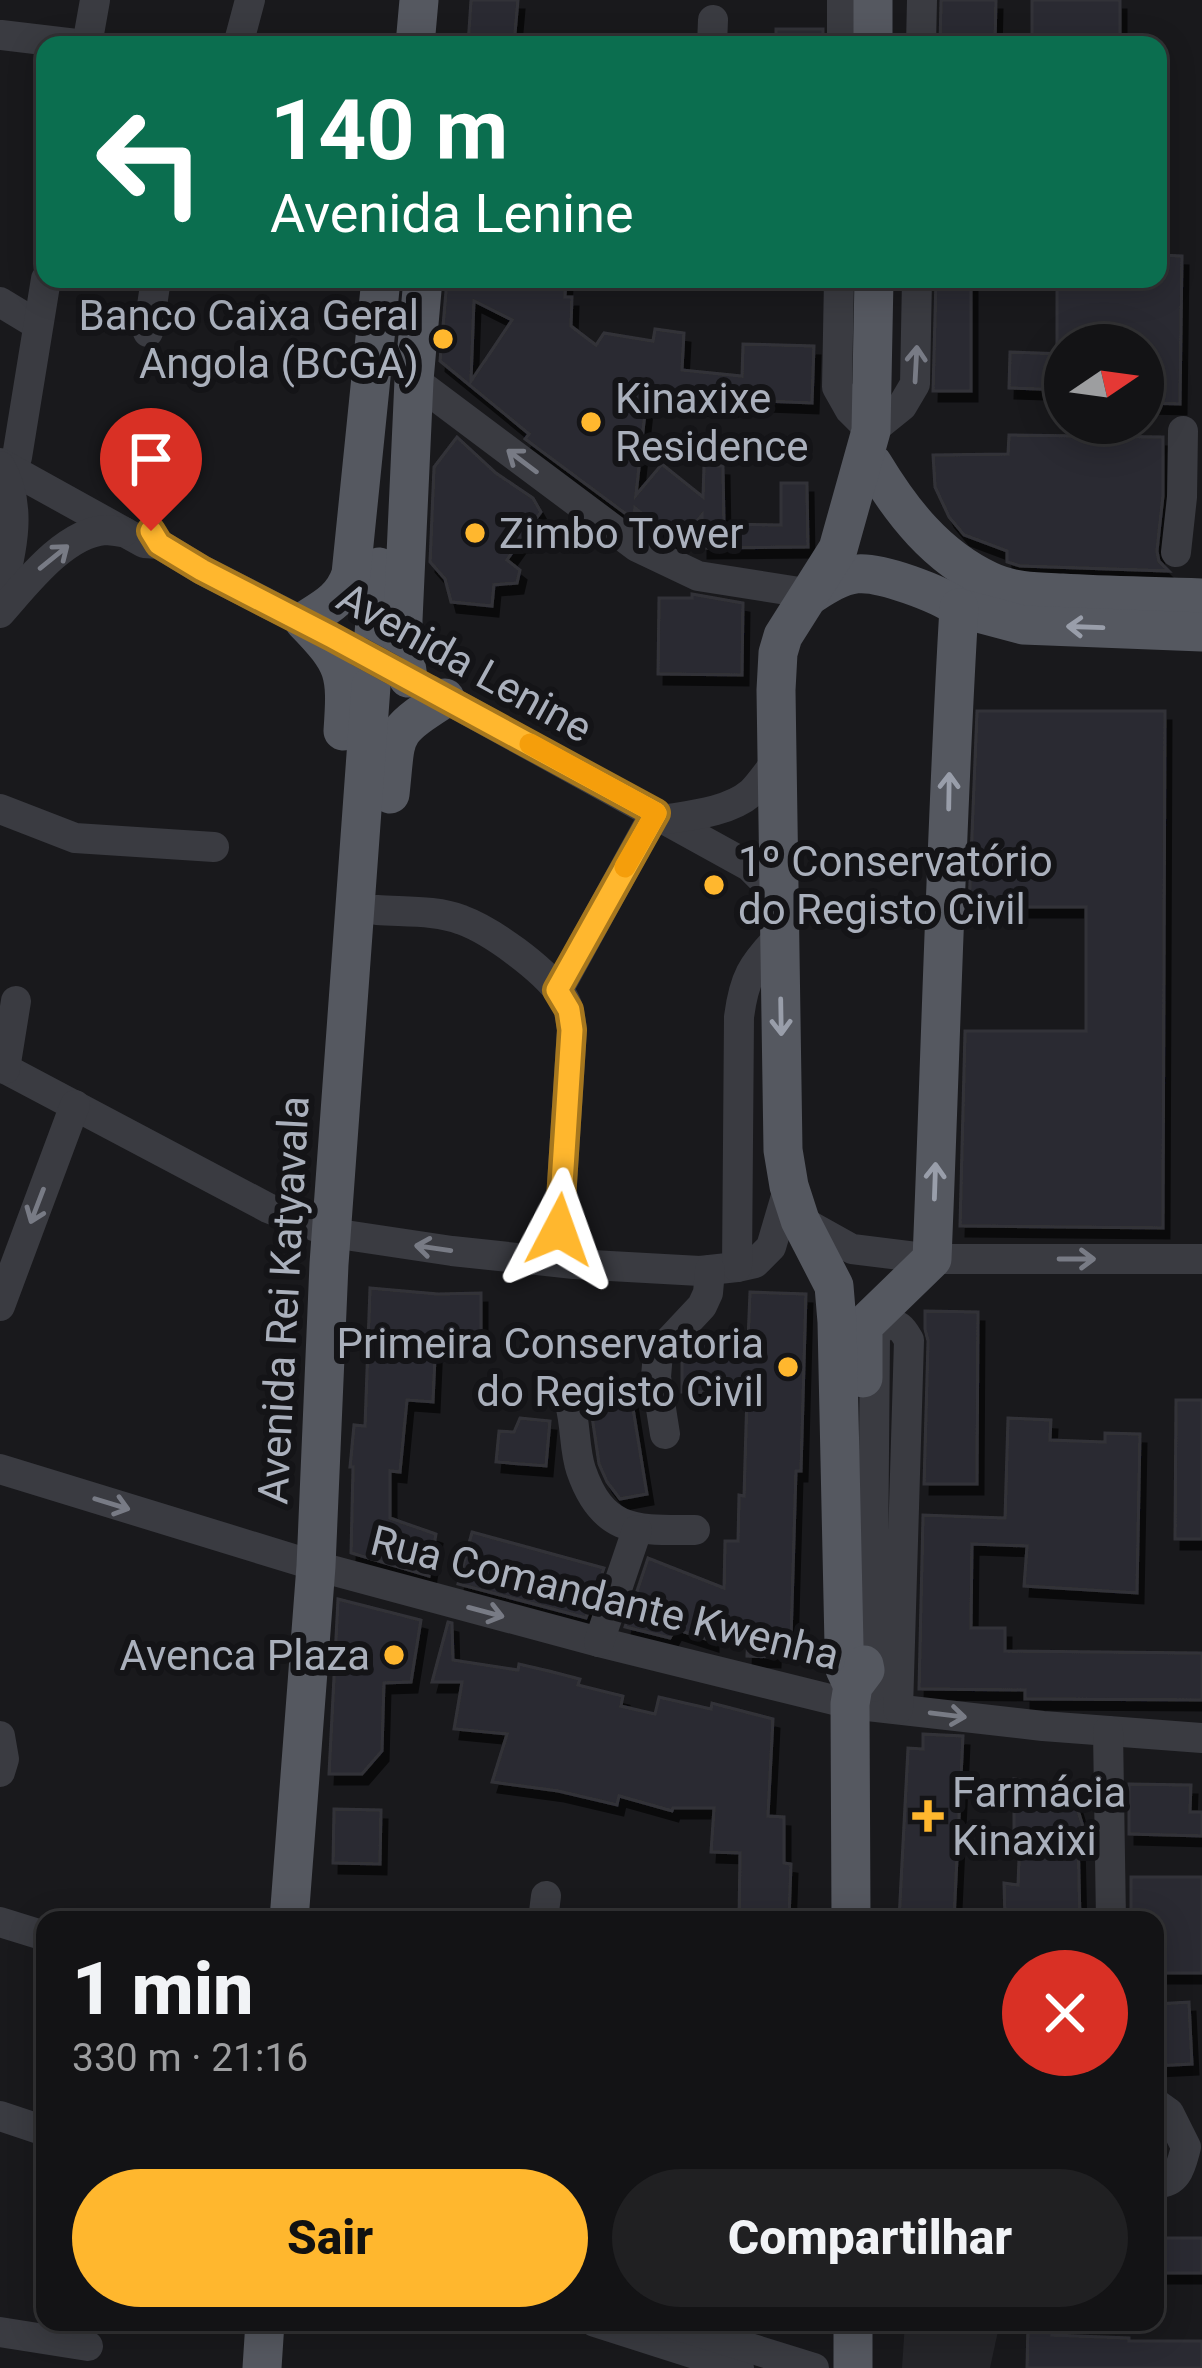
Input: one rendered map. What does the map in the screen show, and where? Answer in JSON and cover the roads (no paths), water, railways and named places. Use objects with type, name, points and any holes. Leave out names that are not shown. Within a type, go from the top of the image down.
[{"type":"main road","points":[[416,36],[419,0]]},
{"type":"main road","points":[[873,0],[873,36]]},
{"type":"main road","points":[[346,1045],[328,980],[345,680],[334,655],[304,622],[334,602],[351,574],[379,288]]},
{"type":"main road","points":[[381,664],[398,288]]},
{"type":"main road","points":[[381,664],[403,645],[422,288]]},
{"type":"main road","points":[[852,1911],[868,1701],[863,1326],[932,1258],[955,605],[902,548],[884,511],[872,447],[874,288]]},
{"type":"main road","points":[[868,1701],[845,1669],[834,1286],[795,1203],[783,1150],[776,690],[784,636],[838,549],[872,447]]},
{"type":"main road","points":[[872,447],[915,527],[988,581],[1015,590],[1202,598]]},
{"type":"main road","points":[[812,594],[842,578],[867,573],[1023,625],[1202,632]]},
{"type":"main road","name":"Avenida Rei Katyavala","points":[[291,1911],[316,1566],[332,1233],[381,664]]},
{"type":"main road","points":[[346,1045],[364,1016],[394,742],[400,730],[445,698]]},
{"type":"main road","points":[[262,2368],[264,2331]]},
{"type":"main road","points":[[853,2331],[853,2368]]},
{"type":"street","points":[[88,36],[95,0]]},
{"type":"street","points":[[240,36],[250,0]]},
{"type":"street","points":[[842,0],[842,36]]},
{"type":"street","points":[[921,36],[922,0]]},
{"type":"street","points":[[2,35],[36,39]]},
{"type":"street","points":[[0,596],[14,514],[4,458],[44,288]]},
{"type":"street","points":[[148,332],[155,288]]},
{"type":"street","points":[[839,288],[837,387],[872,447],[916,384],[917,288]]},
{"type":"street","points":[[0,302],[38,325]]},
{"type":"street","points":[[414,380],[637,547],[664,562],[698,576],[812,594]]},
{"type":"street","points":[[1177,551],[1192,497],[1183,431]]},
{"type":"street","name":"Avenida Lenine","points":[[4,458],[124,532],[144,543],[159,544]]},
{"type":"street","name":"Avenida Lenine","points":[[4,458],[151,531],[159,544],[202,570],[749,866],[766,883],[779,921]]},
{"type":"street","points":[[0,613],[37,571],[70,544],[104,530],[124,532]]},
{"type":"street","points":[[557,990],[662,816],[699,814],[729,805],[749,795],[776,762]]},
{"type":"street","points":[[0,809],[75,838],[214,847]]},
{"type":"street","points":[[377,910],[459,918],[489,933],[539,972],[569,1010],[572,1030],[559,1230]]},
{"type":"street","points":[[665,1434],[656,1377],[658,1353],[703,1306],[724,1269],[742,990],[779,921]]},
{"type":"street","points":[[16,1001],[3,1067],[268,1208],[332,1233],[574,1264],[724,1269],[755,1263],[771,1247],[795,1203],[852,1250],[932,1258],[1202,1259]]},
{"type":"street","points":[[0,1306],[75,1106]]},
{"type":"street","points":[[893,1324],[902,1327],[909,1340],[868,1701],[875,1335],[884,1325],[893,1324]]},
{"type":"street","points":[[570,1404],[581,1470],[607,1516],[637,1529],[694,1530]]},
{"type":"street","name":"Rua Comandante Kwenha","points":[[0,1469],[316,1566],[599,1642],[868,1701],[1202,1738]]},
{"type":"street","points":[[599,1642],[637,1529]]},
{"type":"street","points":[[1108,1731],[1111,1911]]},
{"type":"street","points":[[0,1736],[4,1759],[0,1772]]},
{"type":"street","points":[[0,1922],[36,1933]]},
{"type":"street","points":[[1164,2110],[1194,2146],[1176,2176],[1164,2183]]},
{"type":"street","points":[[0,2116],[36,2129]]},
{"type":"street","points":[[617,2331],[691,2361],[739,2368]]},
{"type":"street","points":[[695,2331],[814,2368]]},
{"type":"street","points":[[0,2332],[88,2346]]},
{"type":"place","name":"Banco Caixa Geral Angola (BCGA)","points":[[443,339]]},
{"type":"place","name":"Kinaxixe Residence","points":[[591,422]]},
{"type":"place","name":"Zimbo Tower","points":[[475,533]]},
{"type":"place","name":"1º Conservatório do Registo Civil","points":[[714,885]]},
{"type":"place","name":"Primeira Conservatoria do Registo Civil","points":[[788,1367]]},
{"type":"place","name":"Avenca Plaza","points":[[394,1655]]},
{"type":"place","name":"Farmácia Kinaxixi","points":[[928,1816]]}]
